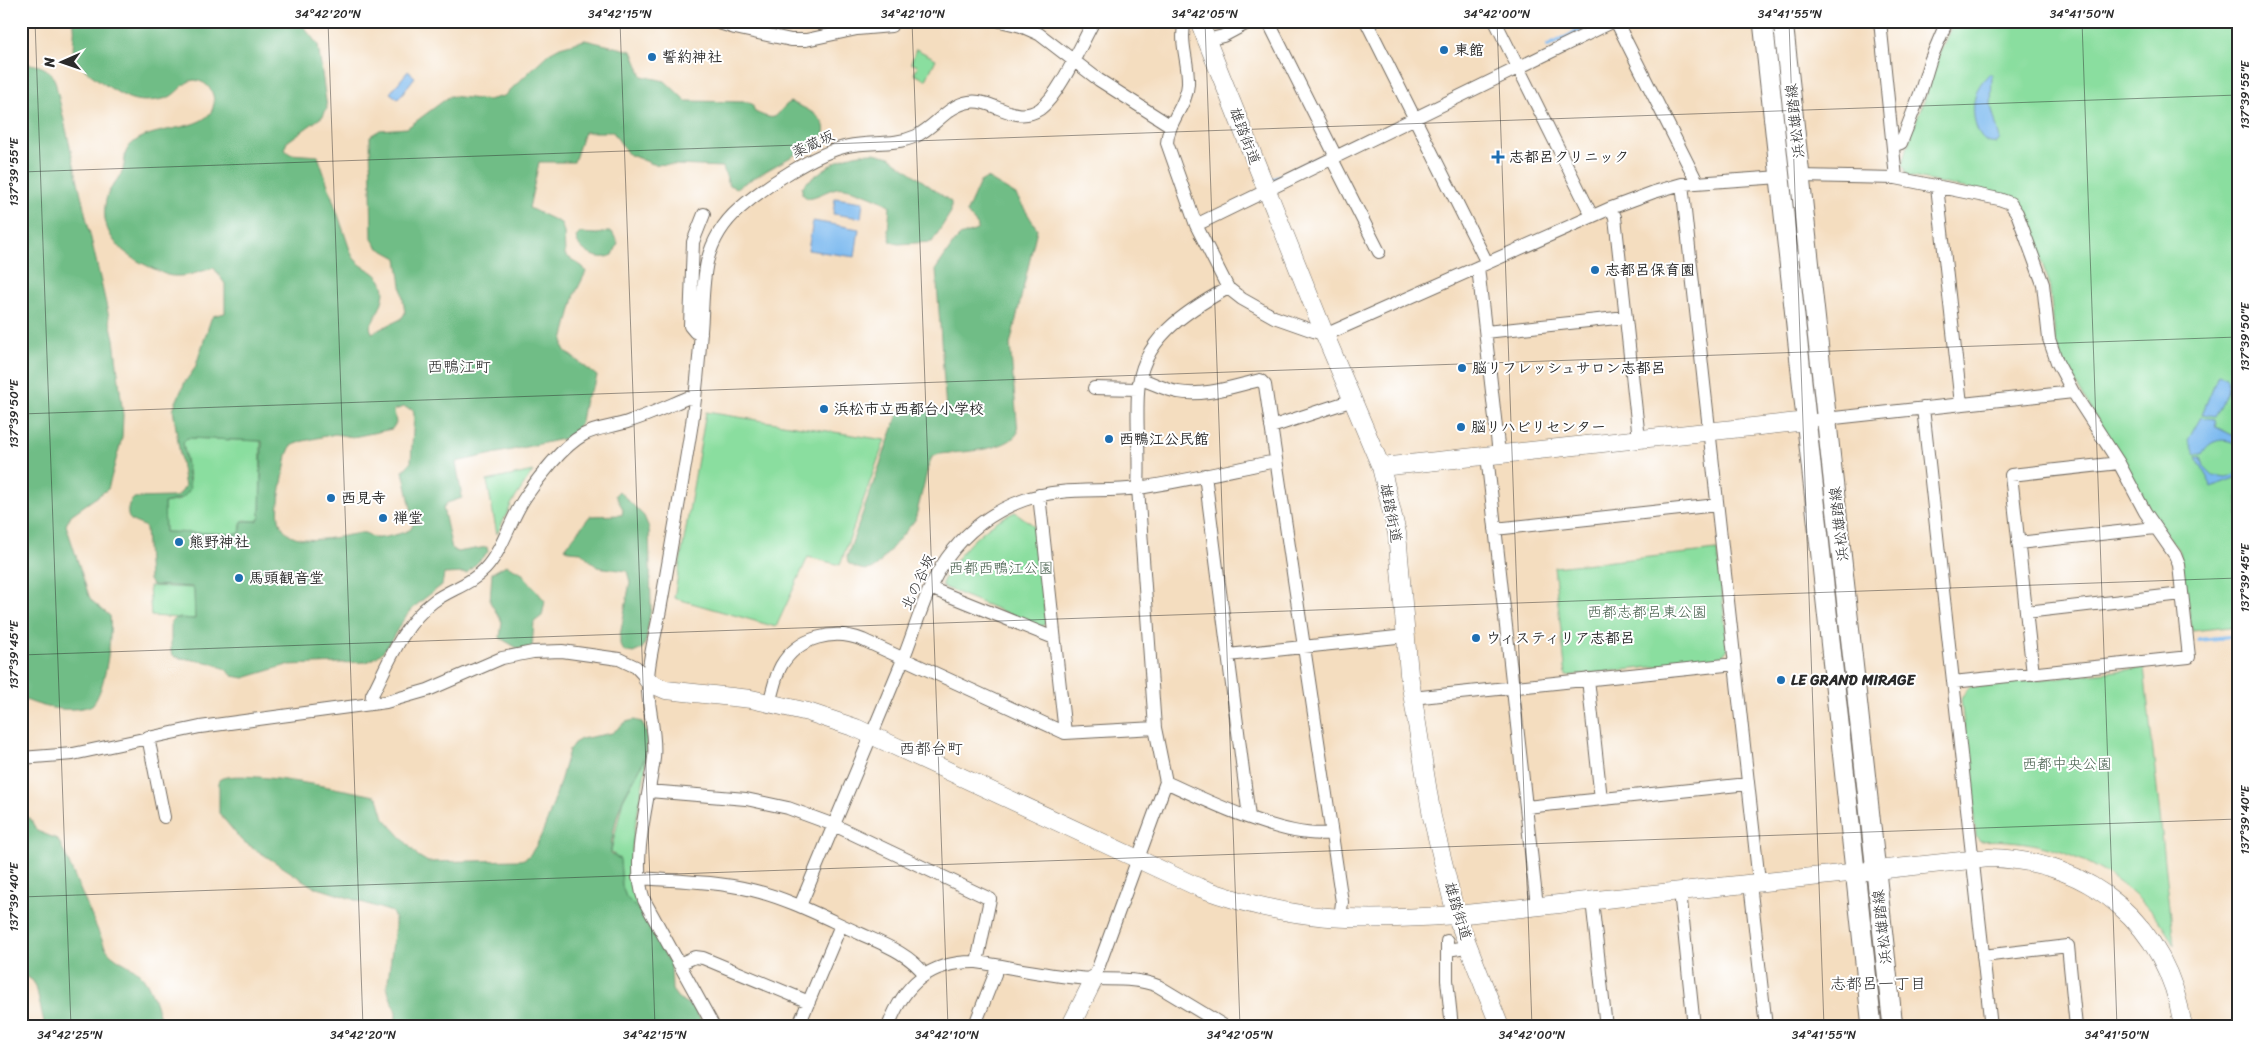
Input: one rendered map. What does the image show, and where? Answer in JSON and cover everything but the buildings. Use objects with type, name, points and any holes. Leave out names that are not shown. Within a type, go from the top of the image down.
[{"type":"main road","name":"浜松雄踏線","points":[[1763,21],[1872,1027]]},
{"type":"main road","name":"浜松雄踏線","points":[[1783,21],[1893,1027]]},
{"type":"street","points":[[713,21],[735,28],[790,40],[806,40],[857,29],[891,26],[892,21]]},
{"type":"street","points":[[1000,21],[1021,26],[1039,34],[1072,61],[1171,126]]},
{"type":"street","name":"薬蔵坂","points":[[638,878],[655,742],[647,679],[695,399],[704,286],[710,252],[723,227],[742,206],[804,164],[824,153],[857,144],[906,140],[926,130],[963,103],[974,101],[985,103],[1015,115],[1032,113],[1039,109],[1052,95],[1094,21]]},
{"type":"street","points":[[1185,21],[1181,34],[1188,85],[1168,137],[1169,148],[1196,226],[1228,288],[1242,300],[1274,317],[1325,335],[1592,216],[1654,192],[1697,182],[1780,176]]},
{"type":"street","points":[[1203,30],[1223,36],[1251,21]]},
{"type":"street","points":[[1268,21],[1379,252]]},
{"type":"street","points":[[1366,21],[1415,119],[1483,265],[1495,530],[1536,906]]},
{"type":"street","points":[[1495,21],[1592,216]]},
{"type":"street","points":[[1196,226],[1266,190],[1615,21],[1697,182]]},
{"type":"street","points":[[1880,21],[1896,178]]},
{"type":"street","points":[[1893,146],[1901,143],[1920,94],[1930,61],[1947,21]]},
{"type":"street","name":"雄踏街道","points":[[1203,30],[1325,335],[1382,466],[1397,533],[1412,698],[1431,810],[1456,915],[1500,1027]]},
{"type":"street","points":[[1800,176],[1857,175],[1896,178],[2005,200],[2014,208],[2043,284],[2052,351],[2073,392],[2119,463],[2155,528],[2175,555],[2179,565],[2189,657],[1953,682]]},
{"type":"street","points":[[1682,184],[1748,784],[1766,1027]]},
{"type":"street","points":[[1937,186],[1961,404]]},
{"type":"street","points":[[1611,208],[1615,217],[1639,439]]},
{"type":"street","points":[[701,333],[696,332],[690,326],[693,242],[704,214]]},
{"type":"street","points":[[1070,1027],[1094,979],[1166,782],[1155,728],[1138,488],[1140,461],[1139,384],[1146,360],[1158,339],[1190,309],[1228,288]]},
{"type":"street","points":[[1486,332],[1626,317]]},
{"type":"street","points":[[1094,388],[1139,384],[1178,392],[1202,393],[1260,380],[1265,385],[1342,902],[1340,919]]},
{"type":"street","points":[[1382,466],[2073,392]]},
{"type":"street","points":[[372,704],[372,695],[413,620],[436,600],[463,586],[484,570],[500,548],[512,521],[528,494],[571,443],[595,430],[631,421],[687,398],[695,399]]},
{"type":"street","points":[[1272,427],[1353,400]]},
{"type":"street","points":[[1923,408],[1990,1027]]},
{"type":"street","name":"北の谷坂","points":[[800,906],[904,659],[930,588],[946,559],[956,546],[980,524],[1008,506],[1038,495],[1072,490],[1138,488],[1276,461]]},
{"type":"street","points":[[2032,674],[2011,475],[2119,463]]},
{"type":"street","points":[[1205,475],[1249,817]]},
{"type":"street","points":[[1038,495],[1065,733]]},
{"type":"street","points":[[1495,530],[1718,505]]},
{"type":"street","points":[[2018,543],[2155,528]]},
{"type":"street","points":[[930,588],[1054,638]]},
{"type":"street","points":[[2026,612],[2182,594]]},
{"type":"street","points":[[770,703],[778,672],[787,657],[800,646],[820,637],[836,634],[853,636],[1065,733],[1155,728]]},
{"type":"street","points":[[1228,655],[1406,636]]},
{"type":"street","points":[[21,758],[73,754],[200,727],[372,704],[421,692],[491,662],[533,652],[562,651],[619,659],[636,667],[647,679],[659,688],[666,690],[732,696],[824,716],[872,734],[1198,887],[1239,901],[1280,911],[1340,919],[1385,920],[1456,915],[1972,859],[2006,858],[2047,866],[2085,881],[2113,900],[2137,923],[2165,964],[2177,996],[2183,1027]]},
{"type":"street","points":[[1412,698],[1735,664]]},
{"type":"street","points":[[1588,679],[1601,799]]},
{"type":"street","points":[[148,738],[164,817]]},
{"type":"street","points":[[1166,782],[1249,817],[1309,832],[1331,833]]},
{"type":"street","points":[[1526,807],[1748,784]]},
{"type":"street","points":[[649,790],[746,799],[788,808],[834,825],[990,899],[976,962]]},
{"type":"street","points":[[714,1027],[644,900],[638,878],[726,885],[760,892],[800,906],[899,952],[925,975]]},
{"type":"street","points":[[1680,891],[1694,1027]]},
{"type":"street","points":[[1592,900],[1606,1027]]},
{"type":"street","points":[[798,1027],[841,925]]},
{"type":"street","points":[[1451,946],[1447,980],[1452,1027]]},
{"type":"street","points":[[1983,956],[2068,946],[2076,1027]]},
{"type":"street","points":[[679,964],[695,957],[704,958],[808,1002]]},
{"type":"street","points":[[888,1027],[899,1000],[912,985],[925,975],[950,964],[976,962],[1070,977],[1126,979],[1149,982],[1226,1027]]},
{"type":"street","points":[[974,1027],[995,974],[996,965]]},
{"type":"green space","points":[[73,21],[299,21],[318,45],[327,108],[323,116],[287,142],[285,147],[286,151],[290,154],[318,156],[351,253],[357,261],[378,277],[382,283],[384,290],[383,298],[370,327],[372,333],[401,319],[405,313],[397,258],[377,247],[372,239],[370,136],[380,130],[407,128],[450,96],[488,100],[504,96],[549,53],[560,47],[585,40],[632,51],[642,76],[665,81],[686,101],[747,102],[752,104],[755,112],[769,117],[776,116],[790,102],[818,117],[822,122],[824,134],[819,141],[736,188],[729,185],[723,167],[653,164],[628,154],[613,132],[584,132],[574,162],[539,162],[529,208],[561,223],[564,232],[565,255],[583,267],[586,272],[575,294],[563,340],[563,347],[566,352],[597,376],[585,399],[581,421],[576,432],[567,438],[456,462],[462,498],[447,503],[443,508],[452,549],[457,552],[487,547],[488,552],[467,573],[444,574],[442,585],[409,613],[381,654],[366,662],[287,665],[244,678],[233,676],[225,669],[212,663],[175,657],[171,653],[171,621],[176,618],[195,619],[194,590],[192,587],[152,585],[149,580],[146,528],[133,522],[128,514],[129,504],[134,498],[178,496],[185,487],[173,409],[185,382],[195,368],[211,319],[213,316],[225,313],[225,284],[214,268],[190,275],[174,276],[165,274],[132,257],[116,243],[110,234],[106,224],[105,212],[107,196],[121,174],[126,152],[133,142],[145,136],[201,121],[210,114],[214,103],[213,96],[207,85],[194,80],[168,98],[143,101],[126,97],[93,76],[75,59],[73,50]],"holes":[[[404,407],[413,410],[414,415],[411,462],[403,471],[414,522],[411,529],[388,537],[375,538],[363,533],[314,540],[292,536],[284,529],[278,513],[287,455],[291,446],[299,442],[335,434],[353,437],[392,429],[396,423],[394,410]],[[187,438],[262,441],[260,517],[257,521],[242,521],[240,534],[165,532],[164,503],[182,498],[190,489],[183,442]]]},
{"type":"green space","points":[[1954,21],[2238,21],[2238,626],[2192,631],[2180,552],[2159,524],[2062,360],[2055,338],[2049,282],[2018,199],[1907,176],[1903,164],[1911,134],[1926,96],[1935,63]]},
{"type":"green space","points":[[916,49],[936,59],[926,80],[914,74],[918,66],[911,63]]},
{"type":"green space","points":[[21,63],[37,65],[45,69],[55,81],[114,339],[123,415],[122,438],[108,489],[71,515],[66,525],[89,596],[92,601],[110,616],[109,649],[101,689],[91,706],[73,709],[47,707],[21,698],[21,413],[26,397],[21,368]]},
{"type":"green space","points":[[874,153],[890,157],[951,202],[951,212],[932,242],[898,244],[891,242],[888,231],[890,206],[864,194],[837,188],[807,198],[802,194],[802,187],[807,182],[838,161],[853,155]]},
{"type":"green space","points":[[987,178],[1016,195],[1037,229],[1010,345],[1018,432],[1005,443],[994,447],[939,454],[932,457],[915,520],[877,566],[866,570],[859,568],[848,563],[847,557],[898,414],[906,409],[942,412],[946,410],[936,269],[960,236],[977,230],[978,226],[967,213],[980,182]]},
{"type":"green space","points":[[612,232],[618,243],[613,255],[608,257],[593,256],[580,247],[577,242],[576,237],[580,233],[597,234]]},
{"type":"green space","points":[[706,412],[885,440],[840,565],[808,557],[776,627],[674,598]]},
{"type":"green space","points":[[186,438],[261,441],[260,517],[257,521],[244,520],[241,523],[240,534],[165,532],[164,503],[180,500],[190,482],[183,442]]},
{"type":"green space","points":[[533,471],[512,503],[497,534],[487,481]]},
{"type":"green space","points":[[619,491],[644,516],[649,528],[651,607],[646,641],[642,649],[633,653],[624,651],[620,644],[630,582],[627,571],[597,567],[581,552],[569,551],[565,548],[590,516],[622,515],[623,509],[615,495]]},
{"type":"green space","name":"西都西鴨江公園","points":[[1015,512],[1033,525],[1036,531],[1046,623],[1041,627],[943,587],[942,583],[955,561],[972,541],[993,524]]},
{"type":"green space","name":"西都志都呂東公園","points":[[1717,550],[1728,649],[1719,660],[1566,676],[1554,567]]},
{"type":"green space","points":[[506,565],[521,572],[545,601],[542,616],[534,622],[532,647],[519,649],[500,638],[502,622],[490,602],[492,573]]},
{"type":"green space","points":[[149,586],[194,588],[195,619],[151,616]]},
{"type":"green space","name":"西都中央公園","points":[[2144,668],[2174,945],[2158,921],[2139,899],[2117,881],[2092,865],[2065,853],[2037,845],[2009,841],[1980,841],[1976,836],[1961,699],[1969,687]]},
{"type":"green space","points":[[634,720],[642,722],[646,732],[646,752],[619,809],[613,833],[611,854],[620,859],[622,886],[626,897],[641,912],[671,965],[672,990],[678,998],[694,1008],[705,1027],[387,1027],[396,1018],[396,1012],[387,989],[395,926],[392,912],[312,886],[241,840],[219,813],[219,780],[229,777],[246,776],[293,781],[375,796],[378,798],[384,818],[418,856],[428,862],[522,860],[532,851],[539,840],[552,808],[569,750],[574,743],[581,739],[612,733],[626,722]]},
{"type":"green space","points":[[647,748],[634,832],[631,875],[634,894],[641,912],[626,897],[622,886],[620,862],[611,851],[623,800],[644,761]]},
{"type":"green space","points":[[21,817],[30,818],[37,831],[57,839],[105,947],[112,955],[144,978],[154,998],[163,1027],[45,1027],[36,986],[32,980],[21,973]]},
{"type":"water","points":[[408,71],[415,77],[398,99],[390,93]]},
{"type":"water","points":[[1989,74],[1992,75],[1991,106],[2000,139],[1997,143],[1990,143],[1984,140],[1979,134],[1974,119],[1976,94],[1980,85]]},
{"type":"water","points":[[835,198],[863,202],[861,218],[833,214]]},
{"type":"water","points":[[813,221],[859,229],[855,257],[808,250]]},
{"type":"water","points":[[2218,375],[2226,377],[2228,382],[2225,397],[2215,416],[2202,414]]},
{"type":"water","points":[[2201,417],[2215,419],[2216,427],[2238,438],[2238,445],[2233,442],[2217,441],[2209,445],[2202,454],[2194,454],[2188,440]]},
{"type":"water","points":[[2196,457],[2201,457],[2204,467],[2212,475],[2227,477],[2238,473],[2238,477],[2212,487]]},
{"type":"waterway","points":[[1548,46],[1599,21]]},
{"type":"waterway","points":[[1274,179],[1330,152]]},
{"type":"waterway","points":[[2199,640],[2238,636]]},
{"type":"waterway","points":[[2234,1027],[2238,960]]},
{"type":"place","name":"東館","points":[[1444,50]]},
{"type":"place","name":"誓約神社","points":[[652,57]]},
{"type":"place","name":"志都呂クリニック","points":[[1498,157]]},
{"type":"place","name":"志都呂保育園","points":[[1595,270]]},
{"type":"place","name":"脳リフレッシュサロン志都呂","points":[[1462,368]]},
{"type":"place","name":"浜松市立西都台小学校","points":[[824,409]]},
{"type":"place","name":"脳リハビリセンター","points":[[1461,427]]},
{"type":"place","name":"西鴨江公民館","points":[[1109,439]]},
{"type":"place","name":"西見寺","points":[[331,498]]},
{"type":"place","name":"禅堂","points":[[383,518]]},
{"type":"place","name":"熊野神社","points":[[179,542]]},
{"type":"place","name":"馬頭観音堂","points":[[239,578]]},
{"type":"place","name":"ウィスティリア志都呂","points":[[1476,638]]},
{"type":"place","name":"LE GRAND MIRAGE","points":[[1781,680]]},
{"type":"district","name":"西鴨江町","points":[[459,366]]},
{"type":"district","name":"西都台町","points":[[931,748]]},
{"type":"district","name":"志都呂一丁目","points":[[1878,983]]}]
